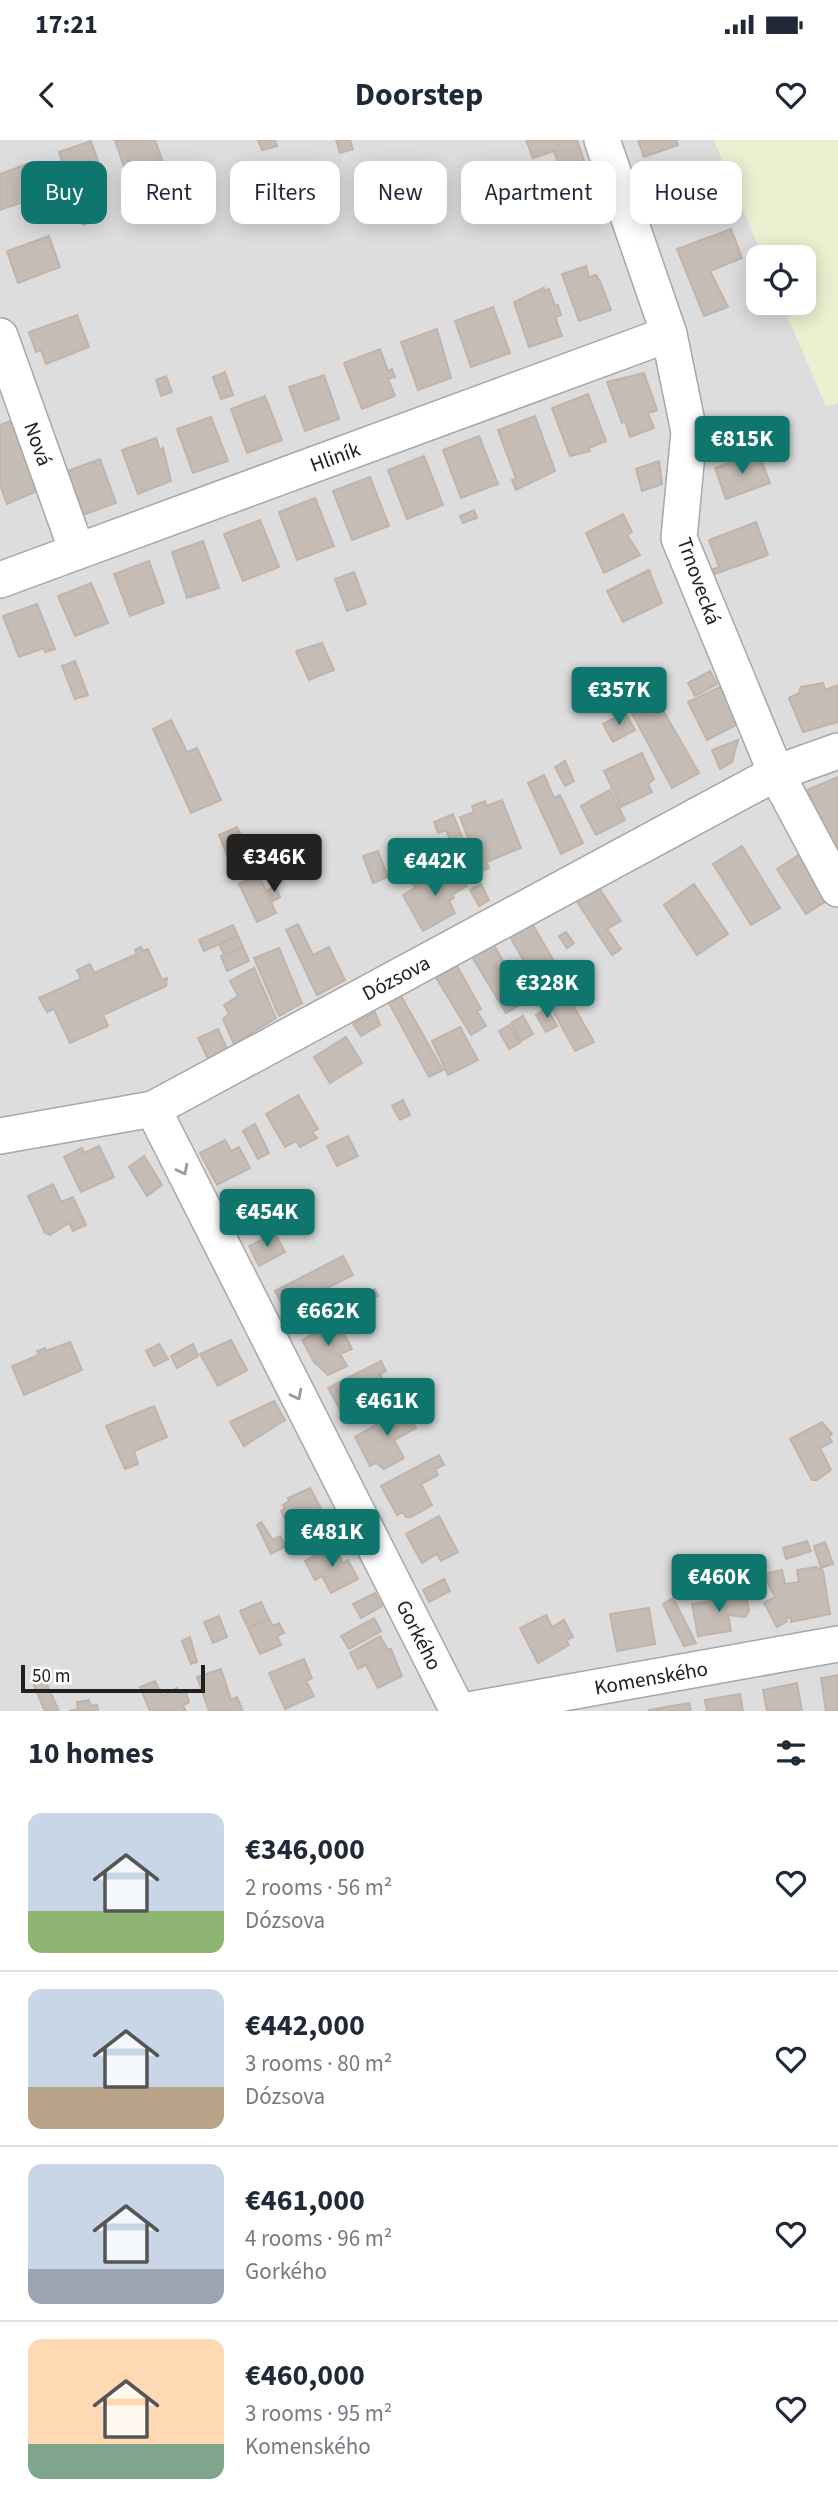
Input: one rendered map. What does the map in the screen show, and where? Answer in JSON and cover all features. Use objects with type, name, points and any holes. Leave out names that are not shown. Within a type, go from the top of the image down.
[{"type":"street","name":"Trnovecká","points":[[602,140],[669,334],[689,432],[679,538],[776,773]]},
{"type":"street","name":"Hliník","points":[[0,580],[669,334]]},
{"type":"street","name":"Nová","points":[[0,336],[77,551]]},
{"type":"street","name":"Dózsova","points":[[0,1136],[153,1109],[776,773],[838,751]]},
{"type":"street","points":[[776,773],[838,889]]},
{"type":"street","name":"Gorkého","points":[[153,1109],[461,1711]]},
{"type":"street","name":"Komenského","points":[[461,1711],[838,1644]]},
{"type":"shaded area","points":[[0,140],[714,140],[723,161],[630,161],[630,224],[742,224],[742,207],[758,245],[746,245],[746,315],[787,315],[826,406],[838,403],[838,1711],[0,1711]]},
{"type":"green space","points":[[714,140],[838,140],[838,403],[826,406],[787,315],[816,315],[816,245],[758,245],[742,207],[742,161],[723,161]]},
{"type":"building","points":[[115,140],[155,140],[162,160],[159,161],[122,161]]},
{"type":"building","points":[[258,140],[275,140],[277,146],[262,150]]},
{"type":"building","points":[[336,140],[350,140],[353,149],[340,153]]},
{"type":"building","points":[[526,140],[577,140],[584,161],[557,161],[554,151],[533,158]]},
{"type":"building","points":[[638,140],[676,140],[678,145],[644,157]]},
{"type":"building","points":[[91,141],[98,161],[62,161],[59,152]]},
{"type":"building","points":[[21,166],[21,203],[0,210],[0,174]]},
{"type":"building","points":[[731,229],[742,258],[710,271],[728,307],[704,316],[677,249]]},
{"type":"building","points":[[49,236],[60,267],[18,283],[7,251]]},
{"type":"building","points":[[586,266],[589,277],[596,275],[600,281],[611,310],[579,321],[562,274]]},
{"type":"building","points":[[544,288],[545,291],[549,289],[555,306],[558,305],[561,315],[555,317],[562,336],[529,347],[514,302]]},
{"type":"building","points":[[493,307],[510,353],[471,367],[455,321]]},
{"type":"building","points":[[77,315],[89,347],[46,364],[41,350],[36,352],[29,332]]},
{"type":"building","points":[[437,329],[451,378],[418,390],[401,342]]},
{"type":"building","points":[[380,349],[388,371],[392,369],[395,377],[388,379],[395,396],[362,409],[344,363]]},
{"type":"building","points":[[225,372],[233,395],[221,399],[213,377]]},
{"type":"building","points":[[644,373],[657,410],[648,413],[654,428],[630,437],[607,382]]},
{"type":"building","points":[[324,375],[339,419],[305,431],[289,387]]},
{"type":"building","points":[[166,376],[172,392],[161,396],[156,380]]},
{"type":"building","points":[[588,394],[606,441],[589,448],[590,451],[570,456],[552,408]]},
{"type":"building","points":[[265,396],[282,440],[247,453],[231,409]]},
{"type":"building","points":[[535,416],[555,471],[516,490],[512,480],[516,479],[498,430]]},
{"type":"building","points":[[211,417],[228,461],[193,473],[177,429]]},
{"type":"building","points":[[16,419],[42,489],[7,504],[0,485],[0,425]]},
{"type":"building","points":[[479,436],[498,484],[461,498],[443,450]]},
{"type":"building","points":[[156,438],[160,450],[163,448],[171,481],[138,494],[122,450]]},
{"type":"building","points":[[758,452],[770,483],[726,499],[715,468]]},
{"type":"building","points":[[424,456],[443,505],[407,519],[388,470]]},
{"type":"building","points":[[100,459],[116,503],[83,515],[67,471]]},
{"type":"building","points":[[659,461],[662,484],[642,491],[636,469]]},
{"type":"building","points":[[370,477],[389,526],[352,540],[333,491]]},
{"type":"building","points":[[315,498],[334,546],[297,560],[279,512]]},
{"type":"building","points":[[474,510],[477,518],[463,523],[460,516]]},
{"type":"building","points":[[623,514],[632,532],[627,535],[640,555],[604,573],[586,533]]},
{"type":"building","points":[[260,520],[279,567],[243,581],[224,534]]},
{"type":"building","points":[[756,522],[768,555],[715,574],[713,569],[719,567],[709,540]]},
{"type":"building","points":[[203,541],[219,588],[187,598],[172,552]]},
{"type":"building","points":[[149,561],[164,603],[130,616],[114,574]]},
{"type":"building","points":[[649,570],[662,603],[623,622],[607,591]]},
{"type":"building","points":[[354,572],[366,604],[347,611],[335,579]]},
{"type":"building","points":[[91,583],[108,623],[75,636],[58,596]]},
{"type":"building","points":[[37,604],[55,649],[45,652],[44,648],[19,657],[3,616]]},
{"type":"building","points":[[322,643],[334,670],[309,680],[296,651]]},
{"type":"building","points":[[75,661],[88,695],[75,699],[62,666]]},
{"type":"building","points":[[710,671],[717,684],[695,696],[688,683]]},
{"type":"building","points":[[823,683],[825,690],[838,685],[838,722],[803,732],[789,698],[799,693],[801,687]]},
{"type":"building","points":[[638,684],[643,696],[652,691],[699,773],[672,788],[621,693]]},
{"type":"building","points":[[722,686],[740,723],[707,740],[688,702]]},
{"type":"building","points":[[625,712],[635,730],[613,742],[603,724]]},
{"type":"building","points":[[171,720],[187,752],[197,748],[221,800],[191,813],[153,729]]},
{"type":"building","points":[[738,740],[732,762],[720,769],[712,750]]},
{"type":"building","points":[[642,753],[654,779],[648,784],[652,792],[621,807],[604,771]]},
{"type":"building","points":[[565,761],[574,781],[565,786],[555,767]]},
{"type":"building","points":[[544,775],[554,798],[560,795],[583,843],[561,854],[528,783]]},
{"type":"building","points":[[838,777],[838,862],[807,790]]},
{"type":"building","points":[[610,790],[625,820],[596,835],[581,806]]},
{"type":"building","points":[[502,800],[521,848],[486,862],[489,868],[481,871],[460,817],[474,812],[472,806],[485,801],[486,806]]},
{"type":"building","points":[[453,814],[466,847],[455,852],[446,830],[438,833],[434,822]]},
{"type":"building","points":[[237,827],[276,913],[257,922],[239,884],[252,878],[246,867],[234,872],[219,835]]},
{"type":"building","points":[[742,846],[780,908],[751,925],[713,864]]},
{"type":"building","points":[[808,849],[837,894],[806,914],[777,869]]},
{"type":"building","points":[[378,851],[388,877],[373,883],[363,856]]},
{"type":"building","points":[[456,866],[467,886],[452,895],[454,898],[449,901],[455,913],[423,931],[403,895],[415,888],[413,884],[428,876],[431,880]]},
{"type":"building","points":[[595,882],[621,921],[607,929],[621,949],[612,955],[574,897]]},
{"type":"building","points":[[481,884],[489,900],[479,906],[470,890]]},
{"type":"building","points":[[694,884],[728,934],[697,955],[664,905]]},
{"type":"building","points":[[276,887],[280,897],[273,901],[268,890]]},
{"type":"building","points":[[530,920],[555,963],[532,976],[508,933]]},
{"type":"building","points":[[298,924],[313,955],[329,947],[345,980],[317,995],[286,930]]},
{"type":"building","points":[[233,925],[238,936],[204,951],[199,940]]},
{"type":"building","points":[[566,932],[574,943],[567,948],[559,936]]},
{"type":"building","points":[[238,936],[243,947],[224,955],[219,944]]},
{"type":"building","points":[[492,942],[518,986],[523,983],[532,998],[506,1013],[471,955]]},
{"type":"building","points":[[141,947],[143,951],[148,949],[162,980],[167,978],[166,986],[103,1015],[108,1026],[70,1043],[54,1009],[47,1012],[39,998],[81,979],[77,970],[90,964],[94,973],[137,954],[135,950]]},
{"type":"building","points":[[243,947],[249,961],[227,971],[221,956]]},
{"type":"building","points":[[279,948],[302,1003],[279,1016],[254,958]]},
{"type":"building","points":[[456,964],[481,1009],[477,1011],[486,1026],[471,1035],[435,976]]},
{"type":"building","points":[[254,968],[276,1018],[234,1044],[223,1019],[229,1014],[224,1005],[238,996],[230,981]]},
{"type":"building","points":[[557,977],[594,1042],[575,1051],[540,987]]},
{"type":"building","points":[[401,996],[443,1070],[429,1077],[389,1003]]},
{"type":"building","points":[[547,1008],[557,1026],[546,1032],[536,1015]]},
{"type":"building","points":[[375,1012],[380,1025],[361,1036],[353,1024]]},
{"type":"building","points":[[523,1016],[533,1034],[521,1041],[511,1023]]},
{"type":"building","points":[[509,1025],[520,1043],[509,1049],[499,1031]]},
{"type":"building","points":[[460,1027],[478,1060],[448,1075],[432,1041]]},
{"type":"building","points":[[218,1029],[227,1049],[208,1059],[198,1038]]},
{"type":"building","points":[[346,1037],[362,1063],[330,1083],[314,1057]]},
{"type":"building","points":[[298,1095],[318,1129],[312,1132],[317,1138],[300,1147],[296,1141],[285,1147],[266,1114]]},
{"type":"building","points":[[403,1100],[410,1115],[400,1120],[392,1106]]},
{"type":"building","points":[[255,1124],[269,1153],[258,1159],[243,1131]]},
{"type":"building","points":[[348,1136],[358,1156],[337,1166],[327,1146]]},
{"type":"building","points":[[225,1140],[231,1151],[239,1147],[250,1168],[217,1185],[200,1153]]},
{"type":"building","points":[[99,1146],[114,1177],[81,1192],[64,1157],[82,1148],[84,1153]]},
{"type":"building","points":[[144,1156],[162,1185],[147,1196],[129,1167]]},
{"type":"building","points":[[53,1184],[61,1202],[73,1197],[86,1225],[73,1231],[69,1223],[50,1235],[45,1233],[28,1196]]},
{"type":"building","points":[[275,1233],[285,1252],[259,1266],[249,1246]]},
{"type":"building","points":[[343,1256],[353,1275],[323,1290],[332,1308],[312,1319],[310,1313],[292,1322],[275,1291]]},
{"type":"building","points":[[375,1289],[378,1296],[364,1300],[362,1296]]},
{"type":"building","points":[[337,1321],[352,1349],[340,1354],[347,1366],[328,1375],[314,1362],[302,1340]]},
{"type":"building","points":[[231,1340],[247,1370],[218,1386],[200,1354]]},
{"type":"building","points":[[70,1342],[82,1370],[24,1395],[12,1366],[39,1355],[37,1351],[45,1348],[46,1351]]},
{"type":"building","points":[[159,1344],[168,1359],[154,1366],[146,1351]]},
{"type":"building","points":[[193,1344],[198,1356],[177,1368],[171,1356]]},
{"type":"building","points":[[381,1361],[386,1371],[380,1374],[384,1382],[374,1388],[382,1403],[347,1422],[328,1388]]},
{"type":"building","points":[[274,1401],[285,1420],[244,1446],[230,1422]]},
{"type":"building","points":[[416,1402],[421,1413],[410,1418],[416,1428],[394,1440],[404,1458],[384,1469],[376,1463],[370,1466],[355,1437]]},
{"type":"building","points":[[154,1406],[167,1437],[134,1451],[138,1464],[125,1469],[106,1426]]},
{"type":"building","points":[[822,1422],[832,1434],[829,1436],[832,1442],[820,1448],[831,1470],[817,1480],[812,1480],[790,1439]]},
{"type":"building","points":[[439,1455],[444,1465],[435,1469],[438,1475],[421,1484],[432,1505],[411,1517],[406,1517],[403,1512],[397,1515],[381,1486]]},
{"type":"building","points":[[310,1488],[329,1523],[296,1540],[281,1511],[285,1509],[283,1505],[289,1501],[288,1498]]},
{"type":"building","points":[[439,1516],[458,1552],[441,1561],[437,1554],[422,1563],[406,1534]]},
{"type":"building","points":[[261,1522],[273,1540],[280,1536],[286,1546],[271,1554],[257,1525]]},
{"type":"building","points":[[807,1541],[811,1551],[786,1559],[783,1548]]},
{"type":"building","points":[[825,1542],[833,1564],[821,1568],[814,1546]]},
{"type":"building","points":[[334,1545],[343,1563],[348,1560],[358,1579],[331,1593],[322,1576],[315,1580],[305,1561]]},
{"type":"building","points":[[816,1567],[823,1571],[830,1614],[791,1622],[791,1618],[786,1618],[787,1621],[777,1627],[764,1603],[775,1597],[763,1574],[782,1570],[785,1584],[799,1582],[797,1570]]},
{"type":"building","points":[[444,1579],[450,1591],[429,1602],[423,1590]]},
{"type":"building","points":[[375,1593],[382,1606],[361,1618],[353,1604]]},
{"type":"building","points":[[746,1595],[749,1611],[745,1617],[728,1615],[731,1631],[698,1636],[692,1604]]},
{"type":"building","points":[[673,1598],[696,1643],[684,1646],[663,1604]]},
{"type":"building","points":[[261,1602],[269,1619],[248,1628],[240,1611]]},
{"type":"building","points":[[649,1608],[655,1644],[617,1651],[610,1614]]},
{"type":"building","points":[[546,1615],[552,1627],[564,1620],[573,1637],[566,1640],[569,1645],[538,1663],[520,1628]]},
{"type":"building","points":[[219,1616],[227,1637],[213,1643],[204,1622]]},
{"type":"building","points":[[374,1618],[381,1631],[349,1649],[341,1636]]},
{"type":"building","points":[[269,1619],[273,1626],[279,1623],[284,1633],[277,1636],[281,1645],[260,1654],[248,1628]]},
{"type":"building","points":[[380,1636],[388,1650],[391,1649],[402,1676],[378,1688],[366,1665],[358,1669],[350,1653]]},
{"type":"building","points":[[190,1637],[197,1662],[191,1664],[182,1641]]},
{"type":"building","points":[[304,1659],[312,1678],[306,1681],[314,1696],[285,1709],[269,1673]]},
{"type":"building","points":[[221,1669],[231,1700],[237,1697],[243,1711],[209,1711],[197,1677]]},
{"type":"building","points":[[838,1675],[838,1711],[826,1711],[821,1678]]},
{"type":"building","points":[[37,1679],[38,1682],[45,1680],[59,1711],[45,1711],[32,1681]]},
{"type":"building","points":[[155,1681],[162,1696],[177,1688],[178,1693],[186,1693],[189,1702],[183,1706],[186,1711],[150,1711],[140,1687]]},
{"type":"building","points":[[797,1683],[802,1711],[767,1711],[763,1690]]},
{"type":"building","points":[[740,1694],[743,1711],[707,1711],[705,1700]]},
{"type":"building","points":[[89,1700],[91,1706],[97,1705],[98,1711],[69,1711],[78,1709],[77,1702]]},
{"type":"building","points":[[689,1703],[691,1711],[649,1711],[649,1710]]}]
